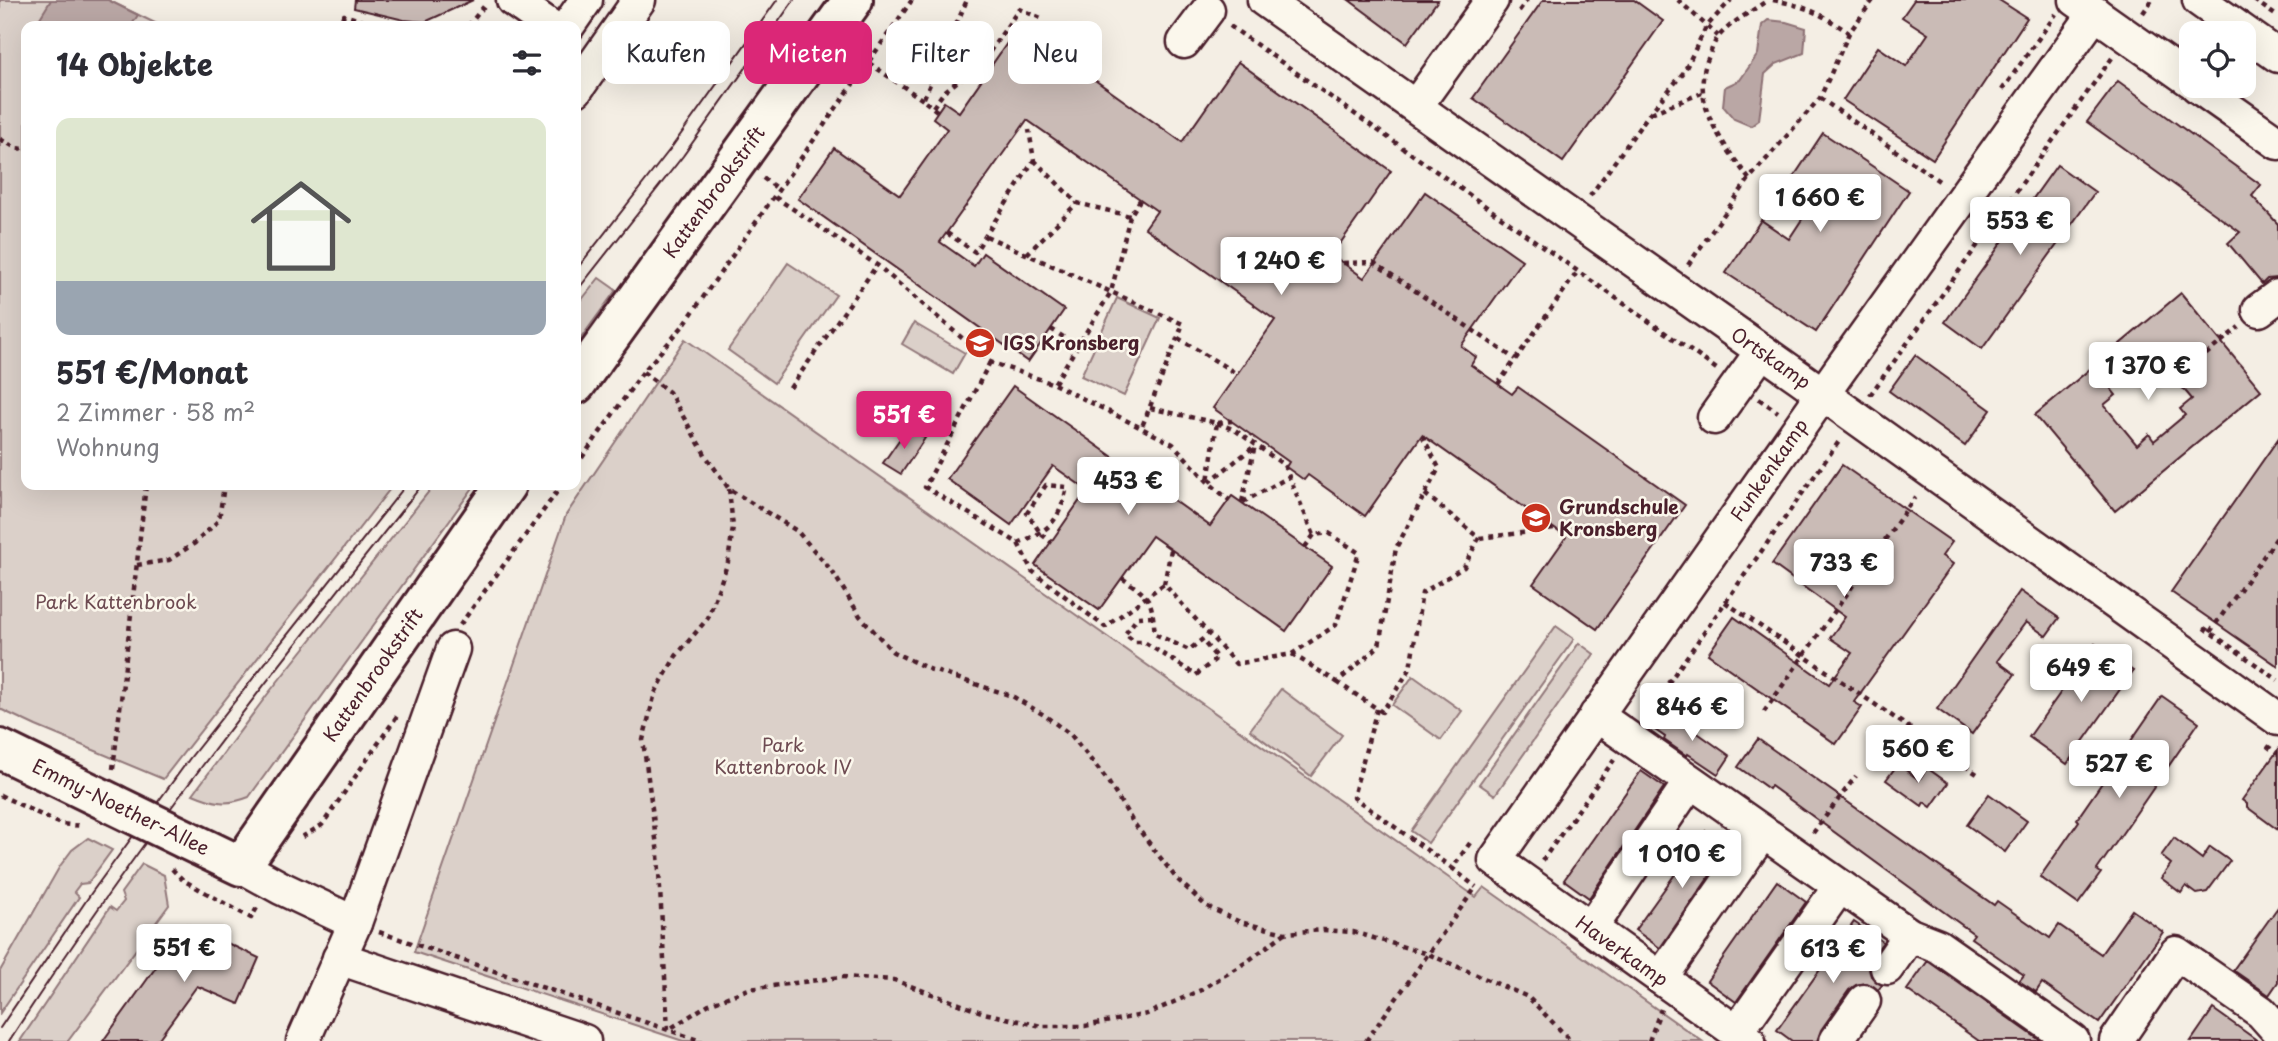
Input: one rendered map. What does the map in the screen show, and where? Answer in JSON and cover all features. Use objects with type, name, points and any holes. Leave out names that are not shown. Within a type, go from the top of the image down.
[{"type":"main road","name":"Kattenbrookstrift","points":[[581,377],[853,0]]},
{"type":"main road","name":"Kattenbrookstrift","points":[[241,866],[503,490]]},
{"type":"main road","name":"Emmy-Noether-Allee","points":[[0,749],[241,866]]},
{"type":"street","points":[[513,0],[543,21]]},
{"type":"street","points":[[571,21],[586,0]]},
{"type":"street","points":[[581,82],[595,58],[639,0]]},
{"type":"street","name":"Ortskamp","points":[[1264,0],[2278,718]]},
{"type":"street","points":[[1416,106],[1492,0]]},
{"type":"street","points":[[2200,0],[2278,55]]},
{"type":"street","points":[[2085,7],[2179,73]]},
{"type":"street","name":"Funkenkamp","points":[[1494,860],[1802,424],[2085,7]]},
{"type":"street","points":[[1184,42],[1208,10]]},
{"type":"street","points":[[2214,98],[2278,143]]},
{"type":"street","points":[[1714,418],[1762,351]]},
{"type":"street","points":[[303,1041],[355,923],[453,649]]},
{"type":"street","points":[[1596,715],[1910,936],[1938,946],[2073,1041]]},
{"type":"street","points":[[1591,928],[1690,782]]},
{"type":"street","points":[[1661,978],[1762,833]]},
{"type":"street","name":"Haverkamp","points":[[1494,860],[1743,1037]]},
{"type":"street","points":[[241,866],[355,923]]},
{"type":"street","points":[[1743,1037],[1840,886]]},
{"type":"street","points":[[1887,968],[1910,936]]},
{"type":"street","points":[[2116,1041],[2176,953],[2261,1012],[2278,1031]]},
{"type":"street","points":[[338,958],[584,1041]]},
{"type":"street","points":[[1836,1041],[1864,1001]]},
{"type":"path","points":[[472,21],[489,0]]},
{"type":"path","points":[[872,56],[912,0]]},
{"type":"path","points":[[923,100],[967,0]]},
{"type":"path","points":[[1678,0],[1718,36]]},
{"type":"path","points":[[1590,196],[1649,114],[1685,72],[1706,27],[1731,0]]},
{"type":"path","points":[[1749,180],[1710,120],[1702,93],[1702,69],[1718,36],[1768,0]]},
{"type":"path","points":[[1773,0],[1802,6],[1824,15],[1849,33]]},
{"type":"path","points":[[1688,265],[1749,180],[1820,98],[1849,33],[1873,0]]},
{"type":"path","points":[[2254,0],[2278,17]]},
{"type":"path","points":[[872,65],[935,109],[944,92],[984,60],[1020,9],[1041,18]]},
{"type":"path","points":[[1208,10],[1774,410],[1849,451]]},
{"type":"path","points":[[340,21],[344,15],[363,21]]},
{"type":"path","points":[[581,459],[643,372],[683,326],[853,84]]},
{"type":"path","points":[[1649,114],[1702,93]]},
{"type":"path","points":[[1820,98],[1939,181]]},
{"type":"path","points":[[1029,130],[1034,160],[1077,204],[1130,216]]},
{"type":"path","points":[[0,139],[21,148]]},
{"type":"path","points":[[947,233],[975,252],[1034,160]]},
{"type":"path","points":[[775,197],[877,265],[990,362],[1054,384],[1173,444],[1208,482],[1229,500]]},
{"type":"path","points":[[1054,384],[1111,292],[1130,216],[1140,200]]},
{"type":"path","points":[[1027,254],[1077,204]]},
{"type":"path","points":[[986,236],[1183,324],[1141,429]]},
{"type":"path","points":[[1343,263],[1373,262],[1515,359]]},
{"type":"path","points":[[790,388],[877,265]]},
{"type":"path","points":[[1498,384],[1577,271]]},
{"type":"path","points":[[2175,380],[2269,303]]},
{"type":"path","points":[[1051,330],[1077,346]]},
{"type":"path","points":[[1178,338],[1237,374]]},
{"type":"path","points":[[990,362],[925,487],[1018,543],[1032,571],[1105,626],[1164,584],[1171,550]]},
{"type":"path","points":[[643,372],[669,392],[706,456],[729,489],[797,531],[832,571],[860,616],[893,652],[929,669],[1012,696],[1070,735],[1107,780],[1133,822],[1176,878],[1206,906],[1240,922],[1285,933],[1323,930],[1353,932],[1428,954],[1528,997],[1571,1041]]},
{"type":"path","points":[[1150,408],[1217,423],[1235,430],[1284,465],[1314,535]]},
{"type":"path","points":[[1217,423],[1232,421]]},
{"type":"path","points":[[1208,482],[1217,423]]},
{"type":"path","points":[[1337,682],[1379,646],[1396,548],[1439,468],[1422,435]]},
{"type":"path","points":[[1208,482],[1256,444]]},
{"type":"path","points":[[1256,444],[1242,502],[1289,477]]},
{"type":"path","points":[[1018,543],[1041,534],[1061,512],[1067,487],[1046,485],[1025,511],[1041,534],[1051,542]]},
{"type":"path","points":[[668,1030],[658,854],[643,740],[655,693],[676,656],[708,618],[728,562],[733,527],[729,489]]},
{"type":"path","points":[[0,795],[60,824],[106,800],[145,490]]},
{"type":"path","points":[[137,565],[169,560],[195,543],[219,520],[222,490]]},
{"type":"path","points":[[1764,712],[1915,497],[1904,490]]},
{"type":"path","points":[[1425,494],[1479,538],[1555,529]]},
{"type":"path","points":[[1164,584],[1236,664],[1292,654],[1336,625],[1359,553],[1329,533],[1314,535],[1305,547]]},
{"type":"path","points":[[2210,632],[2278,536]]},
{"type":"path","points":[[1292,654],[1382,712],[1410,669],[1422,593],[1464,567],[1479,538]]},
{"type":"path","points":[[1122,578],[1147,596],[1152,603],[1155,634],[1189,650],[1209,634]]},
{"type":"path","points":[[1725,602],[1980,776]]},
{"type":"path","points":[[1153,616],[1138,617],[1125,634],[1135,642],[1144,642],[1196,675],[1217,658],[1202,640]]},
{"type":"path","points":[[1377,709],[1353,797],[1452,868]]},
{"type":"path","points":[[1796,856],[1856,776]]},
{"type":"path","points":[[1366,1041],[1494,860]]},
{"type":"path","points":[[355,923],[701,1041]]},
{"type":"path","points":[[668,1030],[709,1004],[749,989],[841,977],[894,980],[984,1013],[1041,1026],[1085,1026],[1147,1014],[1201,990],[1285,933]]},
{"type":"green space","name":"Park Kattenbrook","points":[[0,0],[108,0],[151,21],[21,21],[21,490],[389,490],[163,779],[0,709]]},
{"type":"green space","points":[[788,263],[836,295],[774,383],[728,350]]},
{"type":"green space","points":[[599,278],[616,290],[581,338],[581,301]]},
{"type":"green space","points":[[1117,298],[1160,318],[1124,396],[1081,376]]},
{"type":"green space","points":[[914,323],[965,353],[953,374],[902,344]]},
{"type":"green space","name":"Park Kattenbrook IV","points":[[685,339],[1476,897],[1484,887],[1702,1041],[683,1041],[414,952],[566,515]]},
{"type":"green space","points":[[430,490],[471,490],[249,797],[234,802],[221,802],[193,794],[267,695]]},
{"type":"green space","points":[[1556,626],[1574,639],[1428,843],[1411,831]]},
{"type":"green space","points":[[1579,643],[1594,654],[1495,795],[1479,784]]},
{"type":"green space","points":[[1413,676],[1462,711],[1441,740],[1392,705]]},
{"type":"green space","points":[[1281,689],[1342,735],[1311,776],[1250,730]]},
{"type":"green space","points":[[88,838],[112,850],[88,883],[80,884],[74,892],[79,897],[0,1013],[0,971],[60,866],[72,850]]},
{"type":"green space","points":[[142,864],[164,875],[169,905],[68,1041],[20,1041],[110,907],[116,911],[124,901],[121,893]]},
{"type":"shaded area","points":[[51,0],[108,0],[138,15],[134,21],[38,21]]},
{"type":"shaded area","points":[[1768,20],[1806,28],[1804,53],[1776,64],[1765,74],[1759,120],[1751,126],[1734,119],[1723,106],[1725,87],[1740,80],[1758,54],[1762,25]]},
{"type":"building","points":[[355,0],[473,0],[427,21],[404,20],[354,8]]},
{"type":"building","points":[[1349,0],[1438,0],[1407,43]]},
{"type":"building","points":[[1543,0],[1634,0],[1663,21],[1563,162],[1473,98]]},
{"type":"building","points":[[1914,0],[1999,0],[2027,18],[1933,159],[1843,100],[1878,47],[1906,66],[1928,34],[1902,17]]},
{"type":"building","points":[[1008,42],[1008,84],[1100,84],[1182,142],[1238,62],[1391,171],[1332,255],[1364,278],[1425,192],[1522,260],[1461,346],[1476,357],[1471,365],[1512,394],[1518,387],[1685,505],[1597,629],[1533,584],[1566,537],[1422,435],[1365,516],[1308,475],[1304,480],[1286,467],[1289,462],[1213,408],[1275,320],[1145,228],[1157,211],[1027,120],[940,242],[974,266],[983,253],[1064,310],[1028,362],[798,199],[834,148],[900,195],[947,129],[933,118],[944,102],[959,112],[979,84],[994,84],[994,62]]},
{"type":"building","points":[[2118,81],[2261,185],[2252,196],[2278,224],[2278,278],[2267,279],[2262,284],[2228,243],[2240,232],[2087,122]]},
{"type":"building","points":[[1823,133],[1909,191],[1816,332],[1726,273],[1761,220],[1789,239],[1810,207],[1785,190]]},
{"type":"building","points":[[2057,165],[2095,192],[1982,349],[1945,322]]},
{"type":"building","points":[[2181,293],[2261,390],[2115,511],[2035,415]],"holes":[[[2159,360],[2192,399],[2180,409],[2185,415],[2154,441],[2149,434],[2137,445],[2104,405],[2116,395],[2111,389],[2142,364],[2147,370]]]},
{"type":"building","points":[[1915,355],[1991,410],[1965,446],[1889,391]]},
{"type":"building","points":[[1013,386],[1210,526],[1232,496],[1332,566],[1286,631],[1152,536],[1099,610],[1035,565],[1087,490],[1053,466],[1011,525],[947,479]]},
{"type":"building","points":[[908,427],[925,438],[901,474],[883,463]]},
{"type":"building","points":[[2278,439],[2278,666],[2171,592]]},
{"type":"building","points":[[1842,465],[1952,542],[1942,556],[1953,564],[1854,702],[1862,707],[1836,744],[1708,654],[1734,617],[1829,684],[1852,653],[1830,638],[1845,617],[1772,564]]},
{"type":"building","points":[[2020,591],[2059,618],[2046,636],[2026,622],[1997,661],[2015,674],[1972,734],[1937,709]]},
{"type":"building","points":[[2095,644],[2133,671],[2067,764],[2029,737]]},
{"type":"building","points":[[2162,696],[2199,722],[2097,870],[2101,873],[2078,904],[2040,877]]},
{"type":"building","points":[[1668,712],[1730,756],[1718,774],[1664,740],[1665,737],[1655,730]]},
{"type":"building","points":[[1758,739],[1994,905],[1997,901],[2050,938],[2059,925],[2101,954],[2132,910],[2163,932],[2099,1023],[2042,983],[2036,992],[2019,981],[2024,975],[1971,938],[1974,934],[1771,786],[1769,789],[1738,767]]},
{"type":"building","points":[[2278,750],[2278,830],[2247,807],[2242,800]]},
{"type":"building","points":[[1898,764],[1919,780],[1927,768],[1948,783],[1931,807],[1924,802],[1922,806],[1886,780]]},
{"type":"building","points":[[1641,771],[1664,787],[1589,898],[1564,880]]},
{"type":"building","points":[[1989,794],[2027,821],[2005,852],[1967,825]]},
{"type":"building","points":[[1706,831],[1729,848],[1660,948],[1635,930]]},
{"type":"building","points":[[2174,838],[2202,859],[2210,847],[2230,861],[2207,892],[2197,894],[2186,886],[2181,893],[2161,878],[2171,864],[2161,856]]},
{"type":"building","points":[[1777,881],[1806,902],[1736,1002],[1707,981]]},
{"type":"building","points":[[2278,907],[2278,982],[2269,995],[2233,970]]},
{"type":"building","points":[[1854,922],[1883,942],[1872,957],[1869,967],[1871,976],[1882,985],[1878,990],[1866,983],[1856,985],[1849,990],[1821,1030],[1817,1041],[1792,1041],[1777,1030]]},
{"type":"building","points":[[187,924],[259,958],[239,1004],[197,986],[157,1041],[103,1041]]},
{"type":"building","points":[[1927,962],[2041,1041],[1979,1041],[1907,990]]},
{"type":"building","points":[[2213,1009],[2258,1041],[2191,1041]]},
{"type":"tram line","points":[[581,264],[671,148],[777,0]]},
{"type":"tram line","points":[[581,286],[683,156],[794,0]]},
{"type":"tram line","points":[[0,1028],[92,892],[190,758],[402,490]]},
{"type":"tram line","points":[[9,1041],[106,898],[208,758],[418,490]]},
{"type":"place","name":"IGS Kronsberg","points":[[980,343]]},
{"type":"place","name":"Grundschule Kronsberg","points":[[1536,518]]}]
